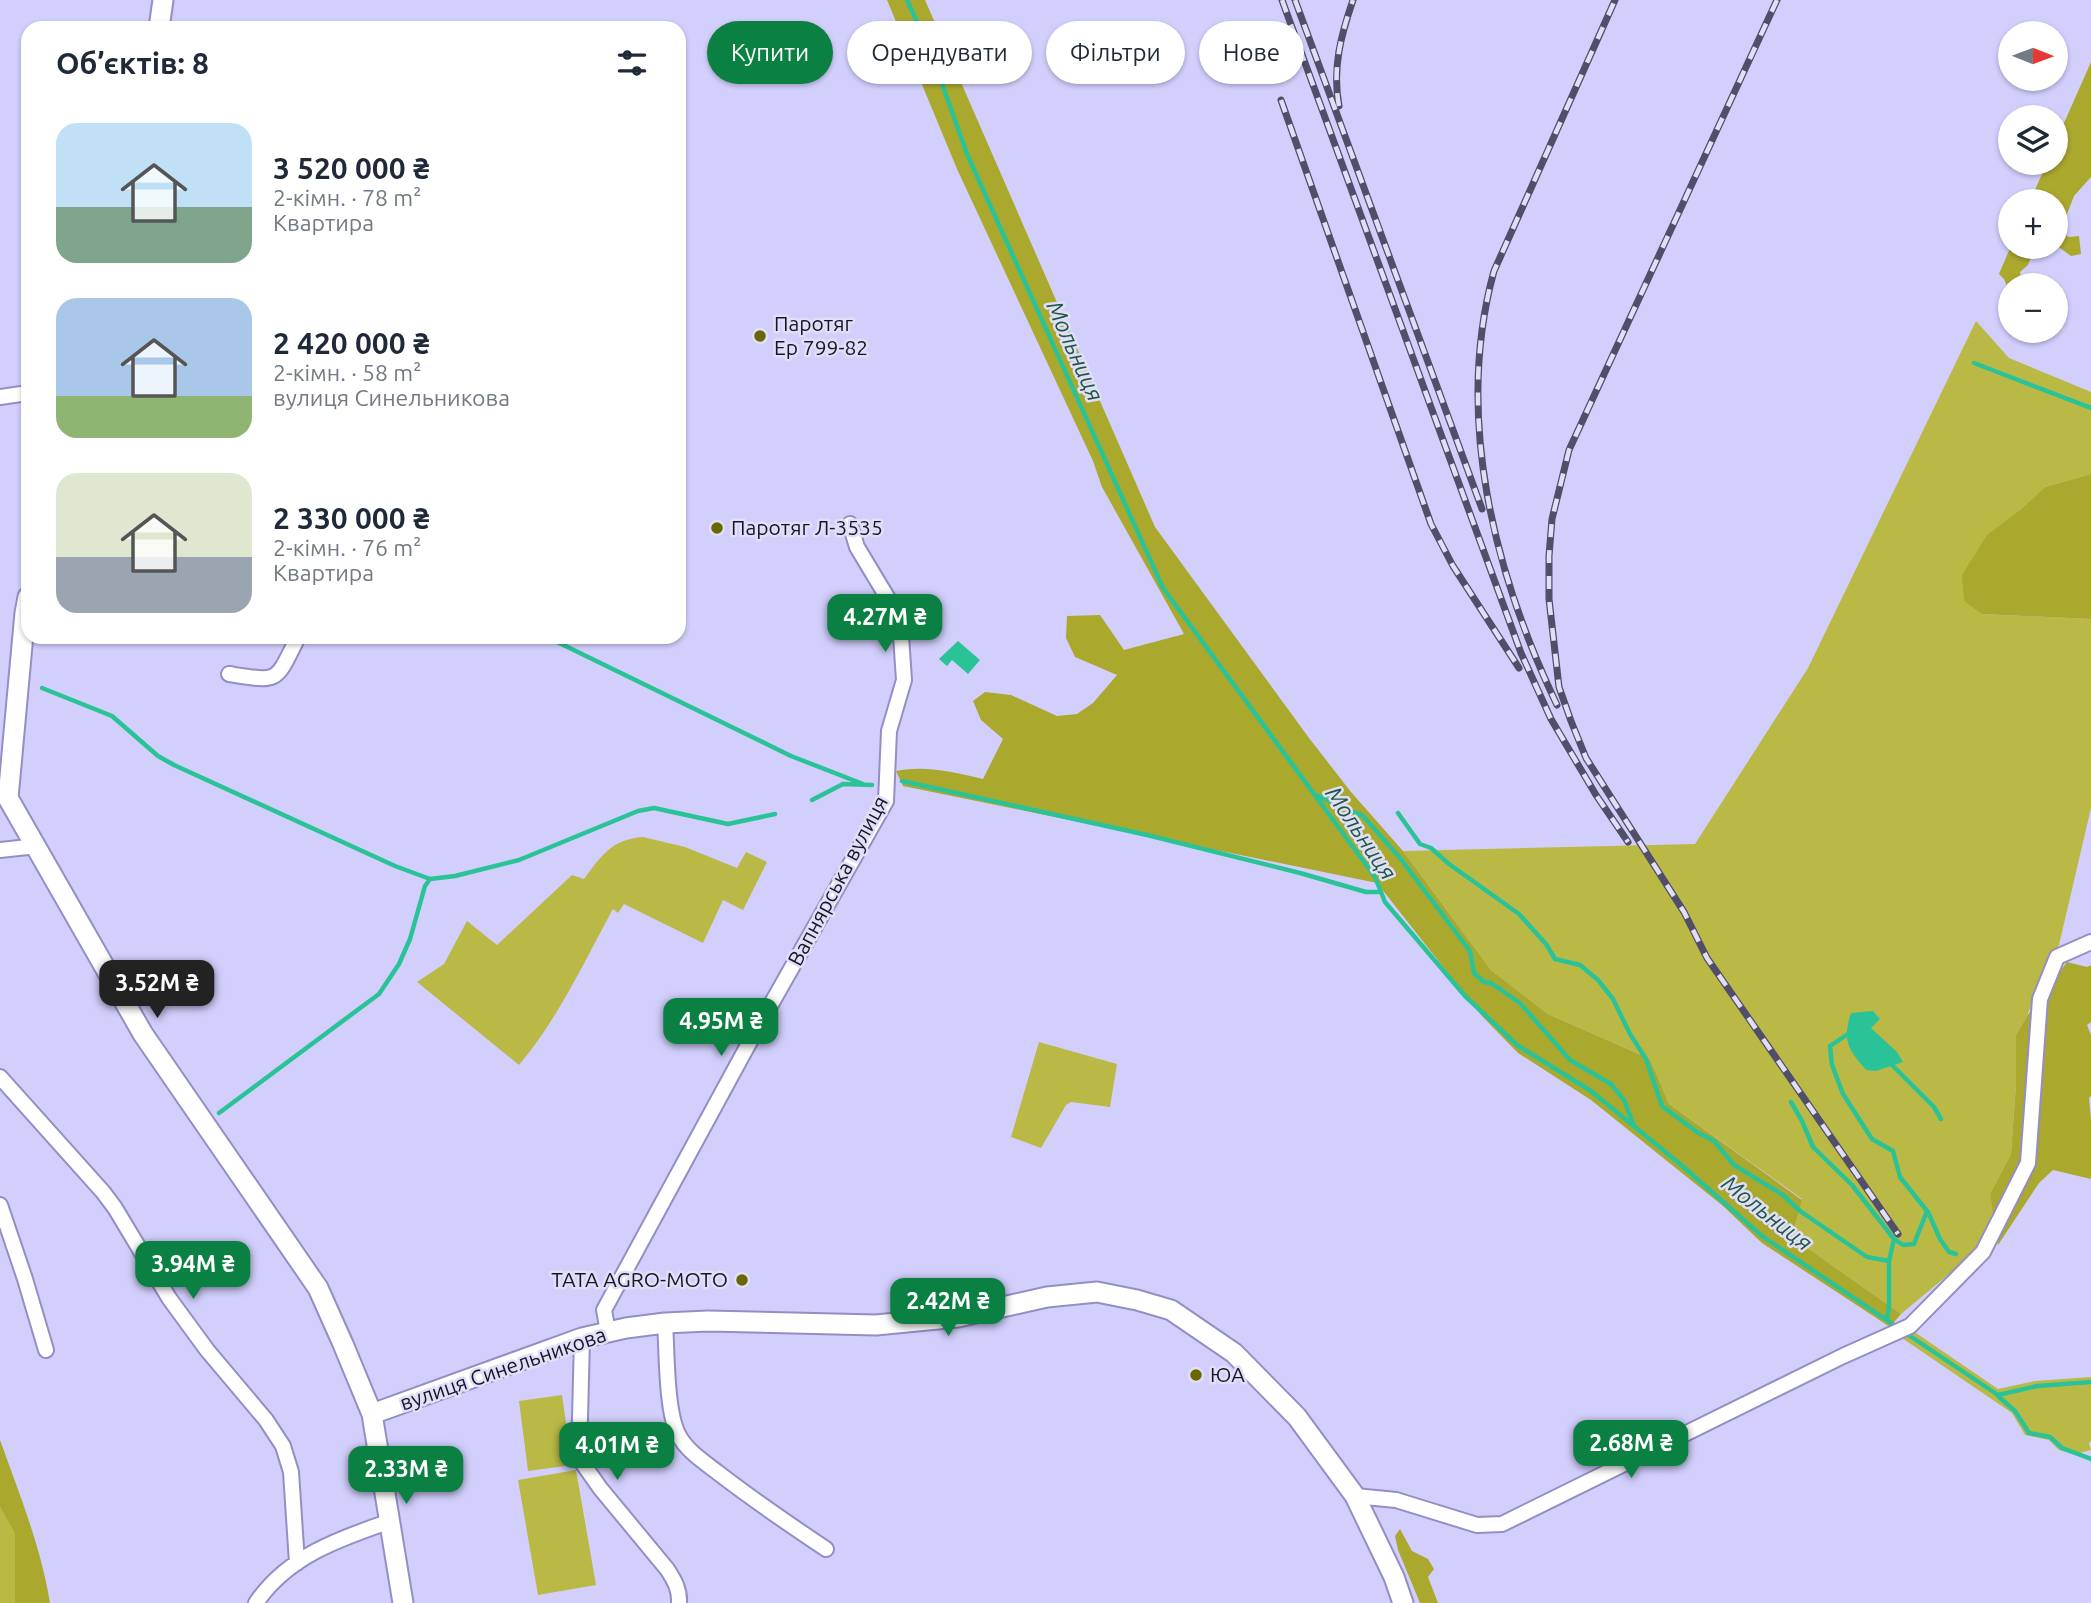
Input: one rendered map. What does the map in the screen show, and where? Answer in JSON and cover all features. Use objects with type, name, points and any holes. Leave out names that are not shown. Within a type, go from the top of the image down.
[{"type":"street","points":[[160,21],[163,0]]},
{"type":"street","points":[[0,397],[21,394]]},
{"type":"street","name":"Вапнярська вулиця","points":[[608,1332],[604,1310],[748,1045],[886,801],[888,739],[904,680],[901,636],[890,602],[857,547],[850,524]]},
{"type":"street","points":[[22,644],[4,803],[37,846],[143,1034],[318,1288],[372,1414],[402,1603]]},
{"type":"street","points":[[229,674],[261,679],[274,677],[281,671],[294,644]]},
{"type":"street","points":[[0,850],[37,846]]},
{"type":"street","points":[[1355,1496],[1396,1500],[1477,1525],[1502,1524],[1910,1326],[1983,1252],[2028,1163],[2040,999],[2057,957],[2091,942]]},
{"type":"street","points":[[0,1077],[103,1192],[169,1298],[207,1350],[266,1420],[283,1446],[291,1472],[297,1563]]},
{"type":"street","points":[[0,1205],[46,1350]]},
{"type":"street","name":"вулиця Синельникова","points":[[372,1414],[582,1338],[608,1332],[665,1323],[708,1321],[876,1325],[958,1317],[1048,1297],[1097,1292],[1171,1310],[1234,1353],[1297,1417],[1355,1496],[1394,1577],[1403,1603]]},
{"type":"street","points":[[665,1323],[668,1384],[678,1435],[692,1452],[756,1503],[826,1549]]},
{"type":"street","points":[[582,1338],[579,1458],[674,1581],[679,1603]]},
{"type":"street","points":[[256,1603],[277,1579],[304,1557],[344,1537],[388,1522]]},
{"type":"shaded area","points":[[887,0],[925,0],[934,21],[896,21]]},
{"type":"shaded area","points":[[2091,62],[2091,177],[2074,196],[2068,211],[2068,189],[2035,189],[2042,175],[2068,175],[2068,114]]},
{"type":"shaded area","points":[[922,84],[962,84],[1155,527],[1351,792],[1403,851],[1491,970],[1548,1014],[1650,1059],[1669,1104],[1802,1200],[1792,1237],[1901,1314],[1890,1327],[1762,1243],[1723,1206],[1591,1100],[1518,1053],[1481,1015],[1377,883],[903,786],[896,771],[907,769],[929,769],[983,779],[1003,739],[981,720],[973,701],[985,692],[1011,695],[1057,716],[1077,714],[1093,703],[1117,675],[1075,657],[1066,638],[1067,616],[1100,615],[1124,650],[1184,634],[1102,487],[1093,461],[957,169]]},
{"type":"shaded area","points":[[2068,236],[2079,236],[2081,254],[2071,256],[2068,254]]},
{"type":"shaded area","points":[[2005,259],[2030,259],[2020,273],[1999,273]]},
{"type":"shaded area","points":[[1976,321],[2009,358],[2091,392],[2091,474],[2045,487],[2020,510],[1982,614],[2091,619],[2091,808],[2059,945],[2052,954],[2027,1016],[2016,1035],[2011,1154],[1990,1194],[1995,1221],[1978,1250],[1901,1314],[1792,1237],[1802,1199],[1669,1104],[1650,1059],[1548,1014],[1491,970],[1403,851],[1695,844],[1808,668]]},
{"type":"shaded area","points":[[2091,474],[2091,619],[1982,614],[1964,601],[1962,575],[1987,535],[2045,487]]},
{"type":"shaded area","points":[[958,641],[980,660],[968,674],[952,660],[947,666],[939,659]]},
{"type":"shaded area","points":[[643,837],[685,847],[737,868],[746,852],[767,862],[743,910],[723,900],[703,943],[624,904],[618,913],[613,909],[546,1029],[519,1065],[417,982],[444,964],[467,921],[497,945],[572,875],[584,879],[602,856],[615,845]]},
{"type":"shaded area","points":[[2067,962],[2087,967],[2091,965],[2091,1022],[2087,1025],[2091,1035],[2091,1179],[2053,1170],[2039,1183],[1998,1245],[1990,1194],[2011,1154],[2016,1035]]},
{"type":"shaded area","points":[[1873,1011],[1880,1019],[1871,1028],[1897,1052],[1903,1062],[1876,1071],[1866,1070],[1851,1050],[1847,1038],[1851,1013]]},
{"type":"shaded area","points":[[1039,1042],[1117,1064],[1110,1107],[1071,1102],[1066,1105],[1041,1148],[1011,1137]]},
{"type":"shaded area","points":[[1913,1331],[1998,1389],[2035,1381],[2091,1377],[2091,1450],[2080,1453],[2079,1456],[2059,1450],[2049,1440],[2025,1435],[2012,1413],[1899,1336]]},
{"type":"shaded area","points":[[562,1395],[572,1465],[528,1471],[519,1401]]},
{"type":"shaded area","points":[[0,1440],[35,1541],[50,1603],[15,1603],[15,1534],[0,1507]]},
{"type":"shaded area","points":[[576,1470],[596,1585],[538,1595],[518,1480]]},
{"type":"shaded area","points":[[0,1507],[15,1534],[15,1603],[0,1603]]},
{"type":"shaded area","points":[[1400,1529],[1412,1551],[1428,1559],[1434,1569],[1428,1577],[1438,1603],[1420,1603],[1398,1550],[1395,1536]]},
{"type":"waterway","name":"Мольниця","points":[[907,0],[930,50],[967,154],[1163,588],[1375,877],[1385,902],[1465,996],[1517,1045],[1591,1091],[1762,1236],[1897,1327]]},
{"type":"waterway","points":[[1974,363],[2091,408]]},
{"type":"waterway","points":[[561,644],[791,756],[863,784]]},
{"type":"waterway","points":[[42,688],[112,716],[158,756],[174,765],[395,866],[430,879],[455,876],[519,860],[638,811],[654,808],[728,824],[775,814]]},
{"type":"waterway","points":[[902,781],[1147,835],[1366,892],[1381,892]]},
{"type":"waterway","points":[[812,800],[843,784],[872,785]]},
{"type":"waterway","points":[[1316,795],[1363,816],[1400,858],[1470,951],[1474,973],[1520,1003],[1570,1060],[1611,1084],[1624,1100],[1634,1126]]},
{"type":"waterway","points":[[1398,813],[1420,844],[1431,848],[1519,914],[1546,944],[1555,959],[1580,965],[1598,980],[1613,999],[1646,1059],[1662,1106],[1714,1141],[1734,1165],[1783,1195],[1800,1211],[1867,1257],[1889,1261]]},
{"type":"waterway","points":[[219,1113],[379,994],[399,964],[410,939],[425,886],[430,879]]},
{"type":"waterway","points":[[1791,1102],[1813,1147],[1852,1185],[1894,1239],[1903,1245],[1914,1244],[1927,1211],[1900,1177],[1893,1151],[1872,1139],[1843,1094],[1832,1065],[1830,1046],[1848,1034]]},
{"type":"waterway","points":[[1890,1063],[1934,1107],[1941,1119]]},
{"type":"waterway","points":[[1928,1212],[1940,1239],[1949,1252],[1956,1254]]},
{"type":"waterway","points":[[1887,1320],[1889,1261],[1894,1239]]},
{"type":"waterway","name":"Мольниця","points":[[1904,1332],[1998,1395],[2037,1386],[2091,1382]]},
{"type":"waterway","points":[[1998,1396],[2015,1411],[2029,1433],[2050,1437],[2062,1448],[2091,1459]]},
{"type":"railway","points":[[1282,0],[1521,653],[1551,719],[1596,795],[1628,842]]},
{"type":"railway","points":[[1295,0],[1482,509]]},
{"type":"railway","points":[[1339,106],[1337,65],[1353,0]]},
{"type":"railway","points":[[1557,705],[1515,602],[1499,548],[1487,493],[1480,437],[1478,381],[1483,326],[1494,271],[1615,0]]},
{"type":"railway","points":[[1777,0],[1569,450],[1552,519],[1549,599],[1559,687],[1586,758],[1684,912],[1707,958],[1898,1234]]},
{"type":"railway","points":[[1281,100],[1431,524],[1453,566],[1519,668]]},
{"type":"place","name":"Паротяг Ер 799-82","points":[[760,336]]},
{"type":"place","name":"Паротяг Л-3535","points":[[717,528]]},
{"type":"place","name":"TATA AGRO-MOTO","points":[[742,1280]]},
{"type":"place","name":"ЮА","points":[[1196,1375]]}]
